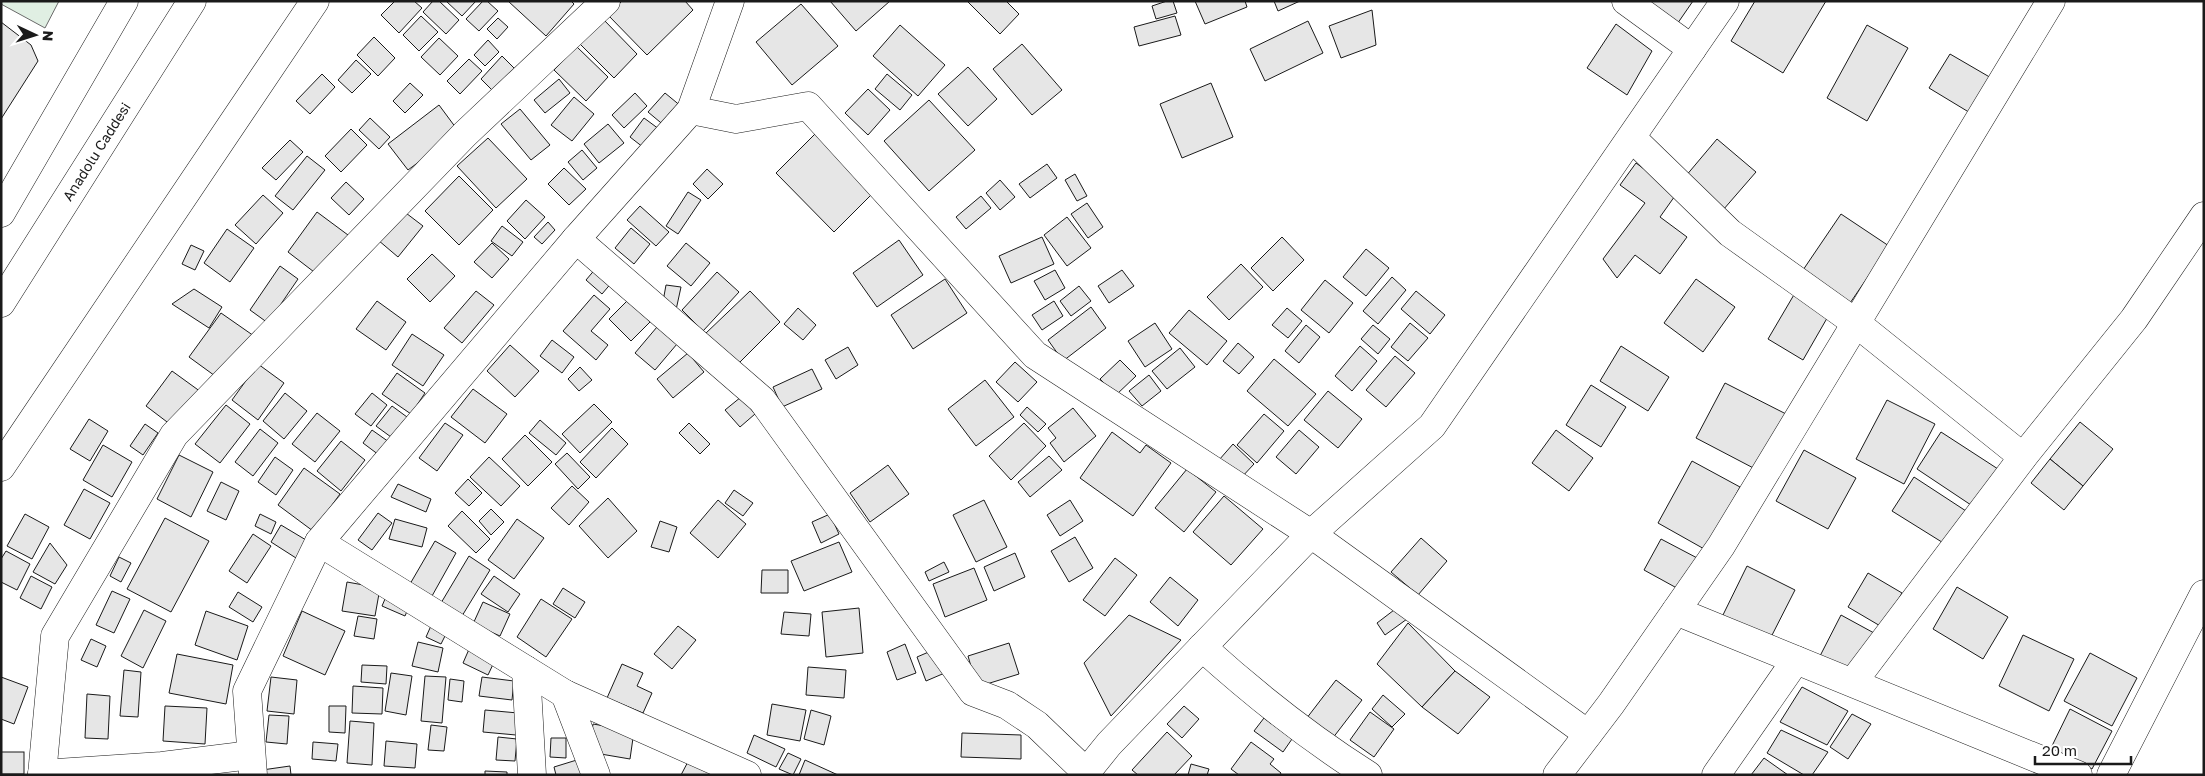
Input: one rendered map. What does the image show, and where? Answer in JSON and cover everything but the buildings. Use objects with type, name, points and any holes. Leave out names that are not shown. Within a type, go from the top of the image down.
[{"type":"main road","points":[[1,213],[124,1]]},
{"type":"main road","name":"Anadolu Caddesi","points":[[1,303],[192,1]]},
{"type":"main road","points":[[1,467],[315,1]]},
{"type":"main road","points":[[606,1],[466,134],[174,435],[55,636],[42,775],[162,766],[252,765],[247,691],[320,542],[576,239],[691,110],[730,1]]},
{"type":"main road","points":[[1626,1],[1692,49]]},
{"type":"main road","points":[[576,239],[762,400],[973,692],[1007,705],[1037,725],[1085,774],[1109,744],[1311,534],[1432,426],[1725,1]]},
{"type":"main road","points":[[1556,775],[1588,734],[1720,546],[2052,1]]},
{"type":"main road","points":[[691,110],[736,119],[808,106],[1035,355],[1311,534],[1588,734]]},
{"type":"main road","points":[[1632,138],[1730,233],[1856,323],[2023,457]]},
{"type":"main road","points":[[1853,682],[2023,457],[2134,319],[2204,216]]},
{"type":"main road","points":[[320,542],[565,694],[747,775]]},
{"type":"main road","points":[[2111,775],[2204,594]]},
{"type":"main road","points":[[1676,611],[2078,775]]},
{"type":"main road","points":[[1202,647],[1246,687],[1293,724],[1368,775]]},
{"type":"main road","points":[[1716,775],[1796,660]]},
{"type":"main road","points":[[526,670],[532,775]]},
{"type":"main road","points":[[565,694],[596,775]]},
{"type":"green space","points":[[1,1],[59,1],[45,28],[1,4]]}]
